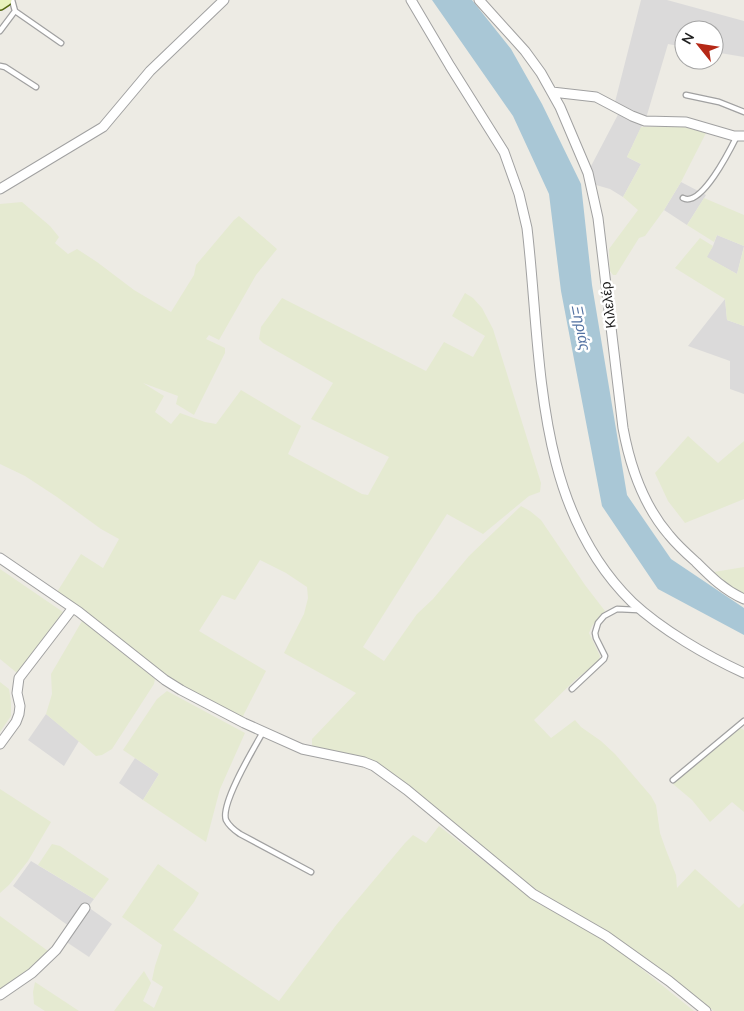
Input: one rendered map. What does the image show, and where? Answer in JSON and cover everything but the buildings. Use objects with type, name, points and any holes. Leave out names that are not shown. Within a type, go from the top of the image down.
[{"type":"street","points":[[0,4],[6,0]]},
{"type":"street","points":[[0,189],[103,127],[150,71],[224,0]]},
{"type":"street","points":[[411,0],[497,140],[510,169],[527,228],[546,420],[556,464],[567,499],[583,535],[590,549],[608,574],[641,610],[686,641],[744,673]]},
{"type":"street","name":"Κιλελέρ","points":[[479,0],[526,50],[552,92],[584,161],[594,197],[623,428],[635,474],[653,512],[668,534],[717,584],[744,599]]},
{"type":"street","points":[[552,92],[596,97],[645,121],[686,122],[741,136]]},
{"type":"street","points":[[0,558],[89,620],[165,680],[204,702],[263,732],[302,749],[364,762],[374,766],[407,790],[533,894],[606,936],[706,1011]]},
{"type":"street","points":[[0,744],[16,722],[19,714],[20,706],[17,693],[19,678],[72,609]]},
{"type":"street","points":[[0,995],[32,973],[56,950],[85,908]]},
{"type":"lane","points":[[12,0],[16,10],[61,43]]},
{"type":"lane","points":[[0,31],[16,10]]},
{"type":"lane","points":[[0,66],[5,67],[36,86]]},
{"type":"lane","points":[[686,95],[719,102],[744,112]]},
{"type":"lane","points":[[684,198],[692,200],[709,184],[741,136]]},
{"type":"lane","points":[[572,689],[604,659],[595,633],[598,623],[604,616],[618,608],[641,610]]},
{"type":"lane","points":[[673,780],[744,721]]},
{"type":"lane","points":[[263,732],[228,800],[225,813],[226,820],[240,834],[311,872]]},
{"type":"shaded area","points":[[641,0],[667,0],[744,21],[744,57],[724,54],[724,20],[674,20],[674,45],[668,44],[647,115],[627,157],[641,164],[623,197],[610,189],[596,185],[590,168],[622,107],[615,102]]},
{"type":"shaded area","points":[[681,182],[706,195],[687,225],[664,210]]},
{"type":"shaded area","points":[[717,235],[744,246],[737,274],[706,257]]},
{"type":"shaded area","points":[[725,299],[727,320],[744,326],[744,394],[730,389],[730,361],[688,346]]},
{"type":"shaded area","points":[[46,714],[79,741],[64,766],[28,740]]},
{"type":"shaded area","points":[[135,758],[159,774],[143,800],[119,783]]},
{"type":"shaded area","points":[[31,861],[94,899],[88,907],[112,924],[89,957],[65,941],[73,929],[13,886]]},
{"type":"green space","points":[[680,126],[706,133],[681,182],[664,210],[645,236],[639,238],[616,275],[613,275],[610,271],[609,249],[638,210],[623,197],[641,164],[627,157],[641,127]]},
{"type":"green space","points":[[704,198],[744,215],[744,246],[717,235],[714,242],[687,225]]},
{"type":"green space","points":[[22,202],[50,226],[59,237],[55,243],[68,254],[77,249],[134,290],[171,312],[194,275],[196,265],[239,216],[277,249],[256,275],[219,340],[209,335],[206,339],[225,348],[225,353],[194,415],[176,404],[178,396],[143,383],[164,396],[155,412],[171,424],[180,413],[216,424],[241,390],[301,426],[288,454],[362,494],[368,495],[389,457],[311,419],[333,383],[263,343],[259,339],[261,327],[282,298],[426,371],[444,342],[473,357],[485,336],[452,316],[465,293],[473,298],[482,308],[493,329],[541,483],[540,492],[529,496],[483,534],[447,514],[363,647],[384,661],[417,614],[433,599],[469,556],[521,506],[541,520],[605,611],[592,626],[589,633],[600,656],[599,661],[575,680],[534,720],[551,738],[575,720],[615,754],[651,796],[656,805],[660,833],[676,875],[677,888],[695,869],[739,908],[744,903],[744,1011],[714,1011],[610,933],[542,898],[394,776],[312,747],[312,739],[356,693],[284,653],[304,614],[308,598],[307,587],[286,573],[260,560],[235,600],[222,595],[199,631],[266,671],[242,718],[168,678],[57,592],[81,554],[103,568],[119,539],[101,529],[25,476],[0,464],[0,204]]},
{"type":"green space","points":[[700,238],[713,246],[707,257],[737,274],[744,247],[744,326],[727,320],[725,299],[675,268]]},
{"type":"green space","points":[[688,436],[718,463],[744,441],[744,499],[685,523],[668,501],[655,473]]},
{"type":"green space","points":[[744,567],[744,595],[733,589],[714,572]]},
{"type":"green space","points":[[0,569],[63,612],[17,673],[0,659]]},
{"type":"green space","points":[[82,621],[155,679],[154,684],[112,749],[96,756],[46,714],[52,694],[51,674]]},
{"type":"green space","points":[[0,682],[9,689],[11,716],[0,732]]},
{"type":"green space","points":[[167,691],[245,733],[220,789],[206,842],[143,800],[159,774],[123,750],[157,699]]},
{"type":"green space","points":[[740,728],[744,730],[744,812],[732,802],[710,822],[692,800],[673,784]]},
{"type":"green space","points":[[0,789],[51,822],[28,861],[9,885],[0,893]]},
{"type":"green space","points":[[439,826],[539,904],[586,928],[612,945],[694,1011],[114,1011],[144,971],[151,983],[143,1001],[154,1008],[163,987],[152,980],[162,945],[122,917],[158,864],[199,893],[173,930],[279,1001],[337,924],[405,843],[413,835],[426,843]]},
{"type":"green space","points":[[52,844],[60,846],[109,879],[94,899],[38,865]]},
{"type":"green space","points":[[0,916],[48,951],[34,966],[0,991]]},
{"type":"green space","points":[[35,982],[79,1011],[45,1011],[34,1004],[33,992]]},
{"type":"water","name":"Ξηριάς","points":[[432,0],[472,0],[511,49],[542,104],[581,184],[592,285],[627,495],[671,559],[744,608],[744,635],[658,589],[602,506],[561,291],[549,194],[513,116]]}]
